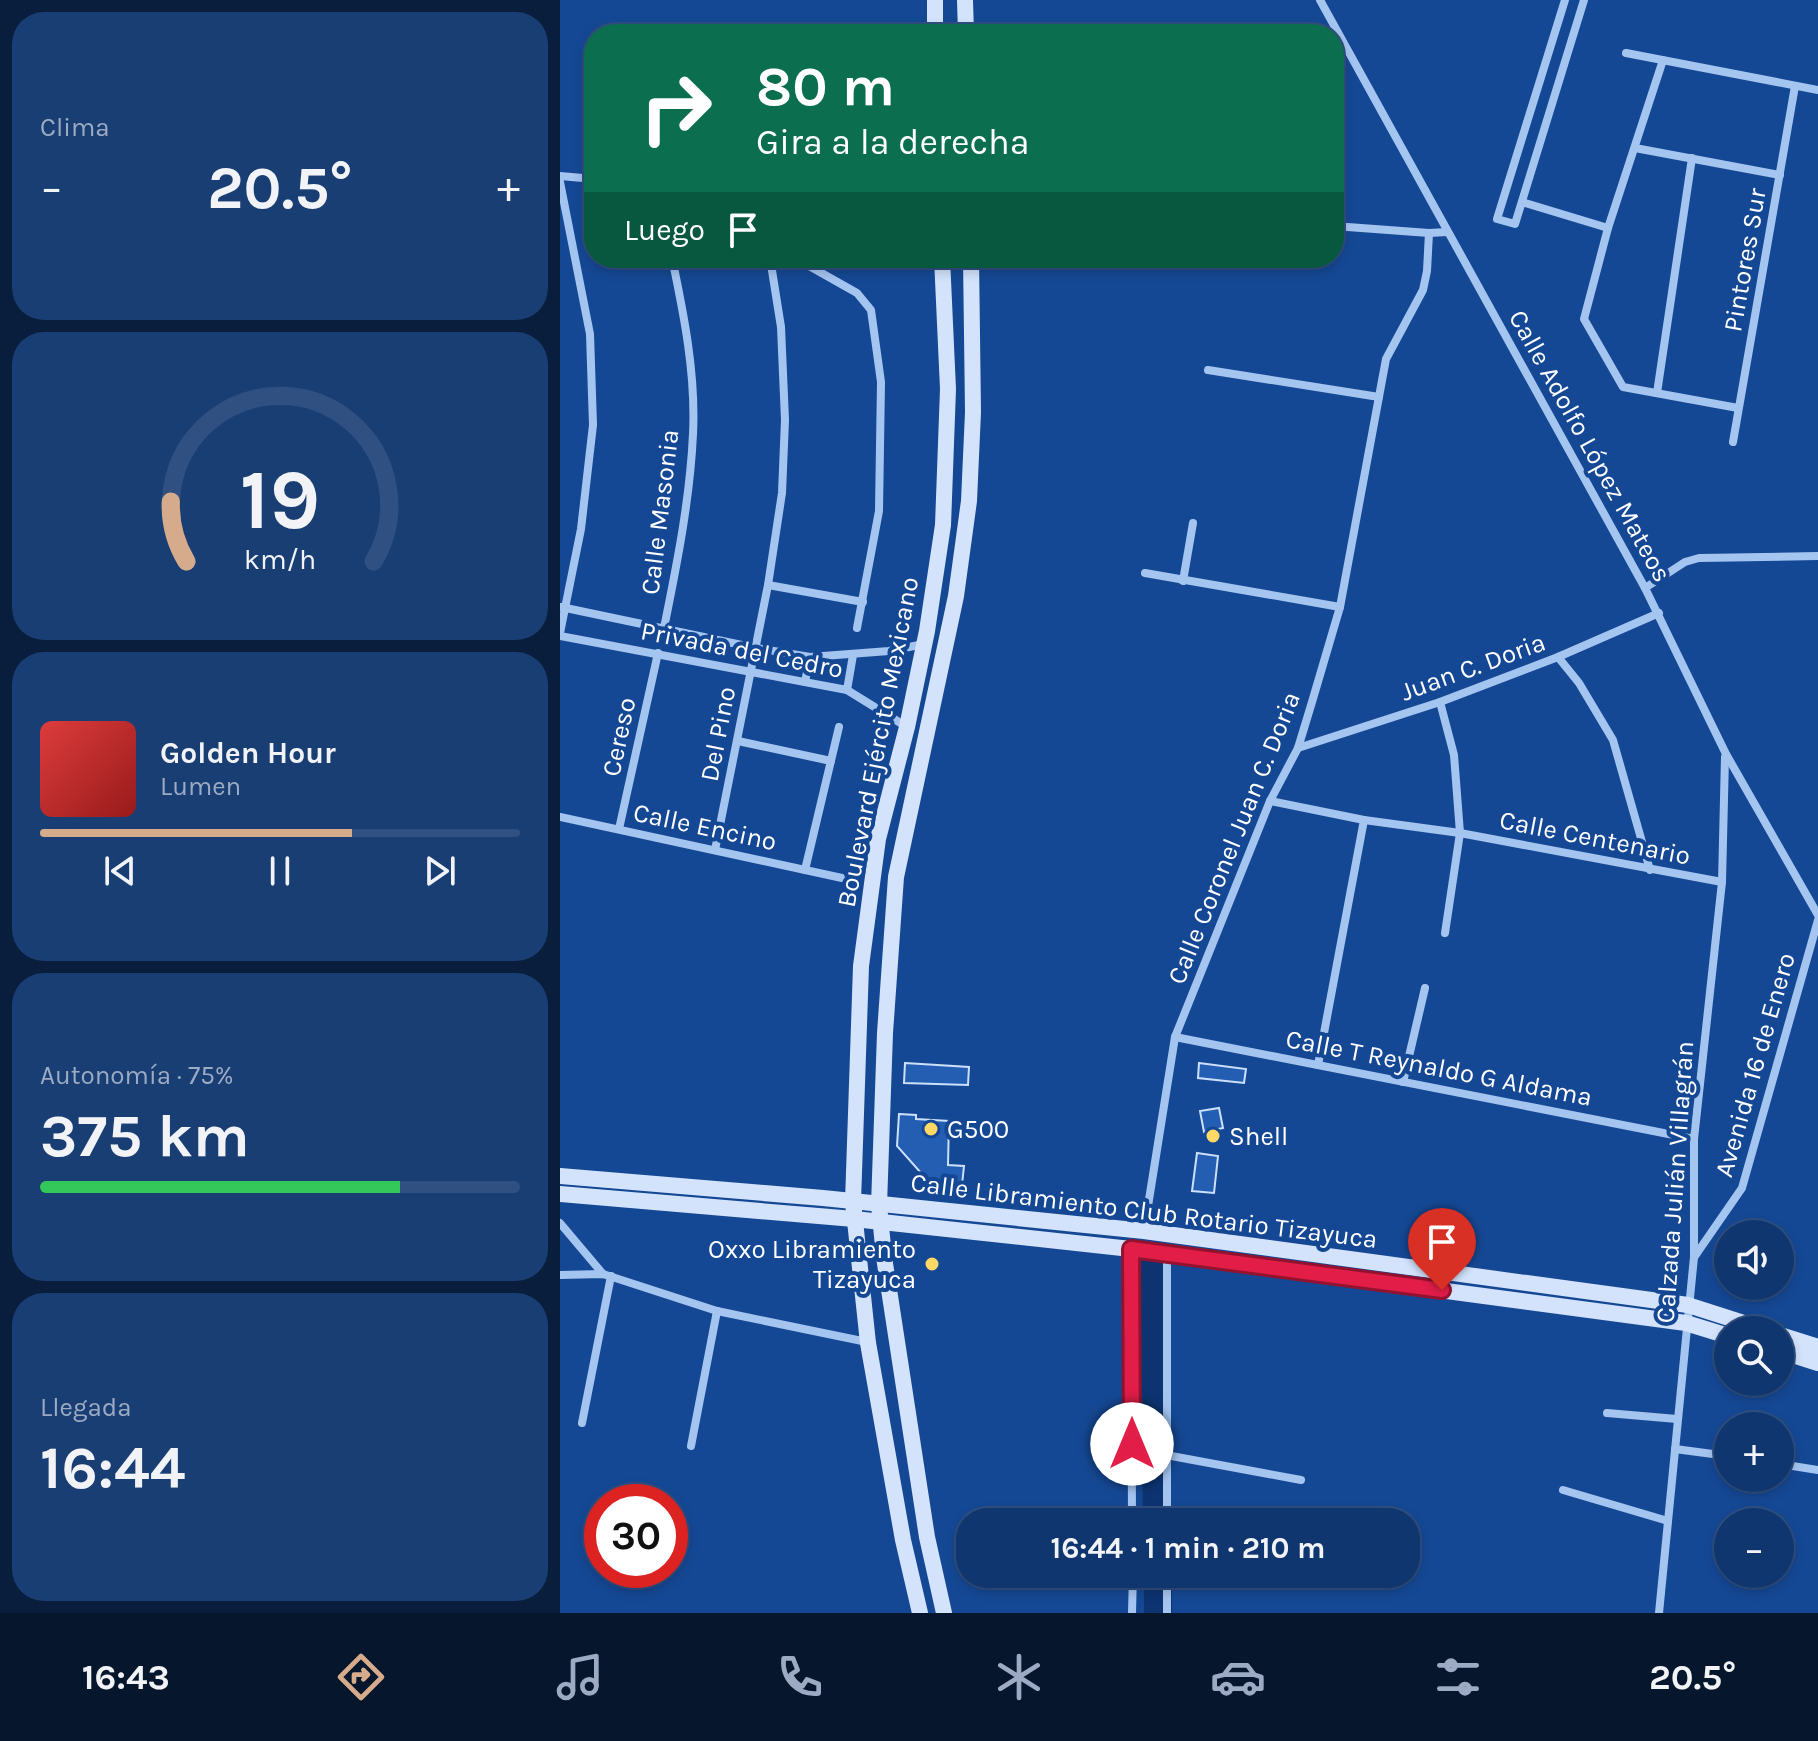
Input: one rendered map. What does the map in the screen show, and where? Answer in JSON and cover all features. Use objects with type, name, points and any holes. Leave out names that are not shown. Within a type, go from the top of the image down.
[{"type":"main road","points":[[935,0],[935,24]]},
{"type":"main road","points":[[965,0],[966,24]]},
{"type":"main road","name":"Boulevard Ejército Mexicano","points":[[920,1613],[903,1540],[868,1343],[853,1202],[861,966],[878,839],[907,727],[943,525],[948,389],[942,268]]},
{"type":"main road","name":"Boulevard Ejército Mexicano","points":[[944,1613],[927,1537],[879,1205],[885,1033],[896,877],[956,596],[969,501],[973,412],[971,268]]},
{"type":"main road","name":"Calle Libramiento Club Rotario Tizayuca","points":[[560,1176],[1144,1231],[1688,1305],[1722,1316]]},
{"type":"main road","name":"Calle Libramiento Club Rotario Tizayuca","points":[[560,1194],[854,1219],[1167,1253],[1686,1323],[1714,1332]]},
{"type":"main road","points":[[1794,1339],[1818,1347]]},
{"type":"main road","points":[[1794,1355],[1818,1363]]},
{"type":"main road","points":[[903,1540],[927,1537]]},
{"type":"street","name":"Calle Adolfo López Mateos","points":[[1320,0],[1333,24]]},
{"type":"street","points":[[1565,0],[1497,219],[1515,224],[1584,0]]},
{"type":"street","name":"Calle Adolfo López Mateos","points":[[1344,44],[1659,613],[1726,754],[1818,918]]},
{"type":"street","points":[[1626,53],[1818,90]]},
{"type":"street","points":[[1663,60],[1608,228],[1584,319],[1623,387],[1738,408]]},
{"type":"street","name":"Pintores Sur","points":[[1733,442],[1795,86]]},
{"type":"street","points":[[1635,148],[1780,175]]},
{"type":"street","points":[[1657,393],[1692,158]]},
{"type":"street","points":[[560,176],[584,178]]},
{"type":"street","points":[[560,182],[590,334],[593,425],[581,529],[562,607],[560,634]]},
{"type":"street","points":[[1522,202],[1608,228]]},
{"type":"street","points":[[1344,227],[1447,232]]},
{"type":"street","name":"Calle Coronel Juan C. Doria","points":[[1144,1231],[1175,1037],[1270,801],[1298,748],[1340,607],[1386,359],[1423,290],[1429,233]]},
{"type":"street","name":"Calle Masonia","points":[[664,628],[681,543],[693,433],[687,330],[674,268]]},
{"type":"street","name":"Privada del Cedro","points":[[756,648],[782,493],[785,420],[781,327],[772,268]]},
{"type":"street","name":"Privada del Cedro","points":[[813,268],[857,293],[871,310],[881,382],[879,511],[857,628]]},
{"type":"street","points":[[1208,370],[1379,397]]},
{"type":"street","points":[[1183,581],[1193,523]]},
{"type":"street","points":[[1645,588],[1685,562],[1699,558],[1818,556]]},
{"type":"street","points":[[1145,573],[1340,607]]},
{"type":"street","points":[[768,585],[863,602]]},
{"type":"street","name":"Privada del Cedro","points":[[562,607],[810,657],[853,655],[924,644]]},
{"type":"street","name":"Juan C. Doria","points":[[1298,748],[1440,702],[1558,657],[1659,613]]},
{"type":"street","name":"Privada del Cedro","points":[[560,634],[847,690],[907,727]]},
{"type":"street","name":"Del Pino","points":[[715,850],[756,648]]},
{"type":"street","name":"Cereso","points":[[619,829],[658,653]]},
{"type":"street","points":[[847,690],[853,655]]},
{"type":"street","points":[[805,682],[810,657]]},
{"type":"street","points":[[1558,657],[1579,683],[1613,740],[1650,870]]},
{"type":"street","name":"Calle Centenario","points":[[1440,702],[1454,755],[1460,833],[1445,933]]},
{"type":"street","points":[[805,870],[839,727]]},
{"type":"street","points":[[738,741],[831,761]]},
{"type":"street","name":"Calzada Julián Villagrán","points":[[1659,1613],[1694,1257],[1694,1139],[1722,882],[1726,754]]},
{"type":"street","name":"Calle Centenario","points":[[1270,801],[1722,882]]},
{"type":"street","name":"Calle Encino","points":[[560,817],[842,878]]},
{"type":"street","points":[[1318,1065],[1364,820]]},
{"type":"street","name":"Avenida 16 de Enero","points":[[1694,1257],[1742,1188],[1818,918]]},
{"type":"street","points":[[1403,1082],[1425,988]]},
{"type":"street","name":"Calle T Reynaldo G Aldama","points":[[1175,1037],[1694,1139]]},
{"type":"street","points":[[560,1223],[607,1275]]},
{"type":"street","points":[[1131,1249],[1132,1508]]},
{"type":"street","points":[[1167,1253],[1167,1508]]},
{"type":"street","points":[[560,1275],[607,1275],[717,1311],[868,1343]]},
{"type":"street","points":[[582,1423],[607,1275]]},
{"type":"street","points":[[691,1446],[717,1311]]},
{"type":"street","points":[[1607,1413],[1677,1419]]},
{"type":"street","points":[[1675,1449],[1714,1454]]},
{"type":"street","points":[[1166,1455],[1301,1480]]},
{"type":"street","points":[[1794,1466],[1818,1470]]},
{"type":"street","points":[[1563,1490],[1668,1521]]},
{"type":"street","points":[[1132,1613],[1133,1588]]},
{"type":"street","points":[[1167,1588],[1167,1613]]},
{"type":"building","points":[[905,1063],[969,1067],[968,1085],[904,1083]]},
{"type":"building","points":[[1199,1063],[1246,1069],[1244,1083],[1198,1078]]},
{"type":"building","points":[[1219,1108],[1223,1128],[1204,1132],[1200,1111]]},
{"type":"building","points":[[899,1114],[916,1115],[916,1119],[949,1121],[948,1165],[964,1166],[962,1185],[929,1182],[897,1146]]},
{"type":"building","points":[[1197,1153],[1218,1156],[1214,1193],[1192,1191]]},
{"type":"waterway","points":[[1153,1267],[1157,1508]]},
{"type":"waterway","points":[[1158,1588],[1158,1613]]},
{"type":"place","name":"G500","points":[[931,1129]]},
{"type":"place","name":"Shell","points":[[1213,1136]]},
{"type":"place","name":"Oxxo Libramiento Tizayuca","points":[[932,1264]]},
{"type":"route","points":[[1132,1444],[1131,1249],[1442,1290]]}]
